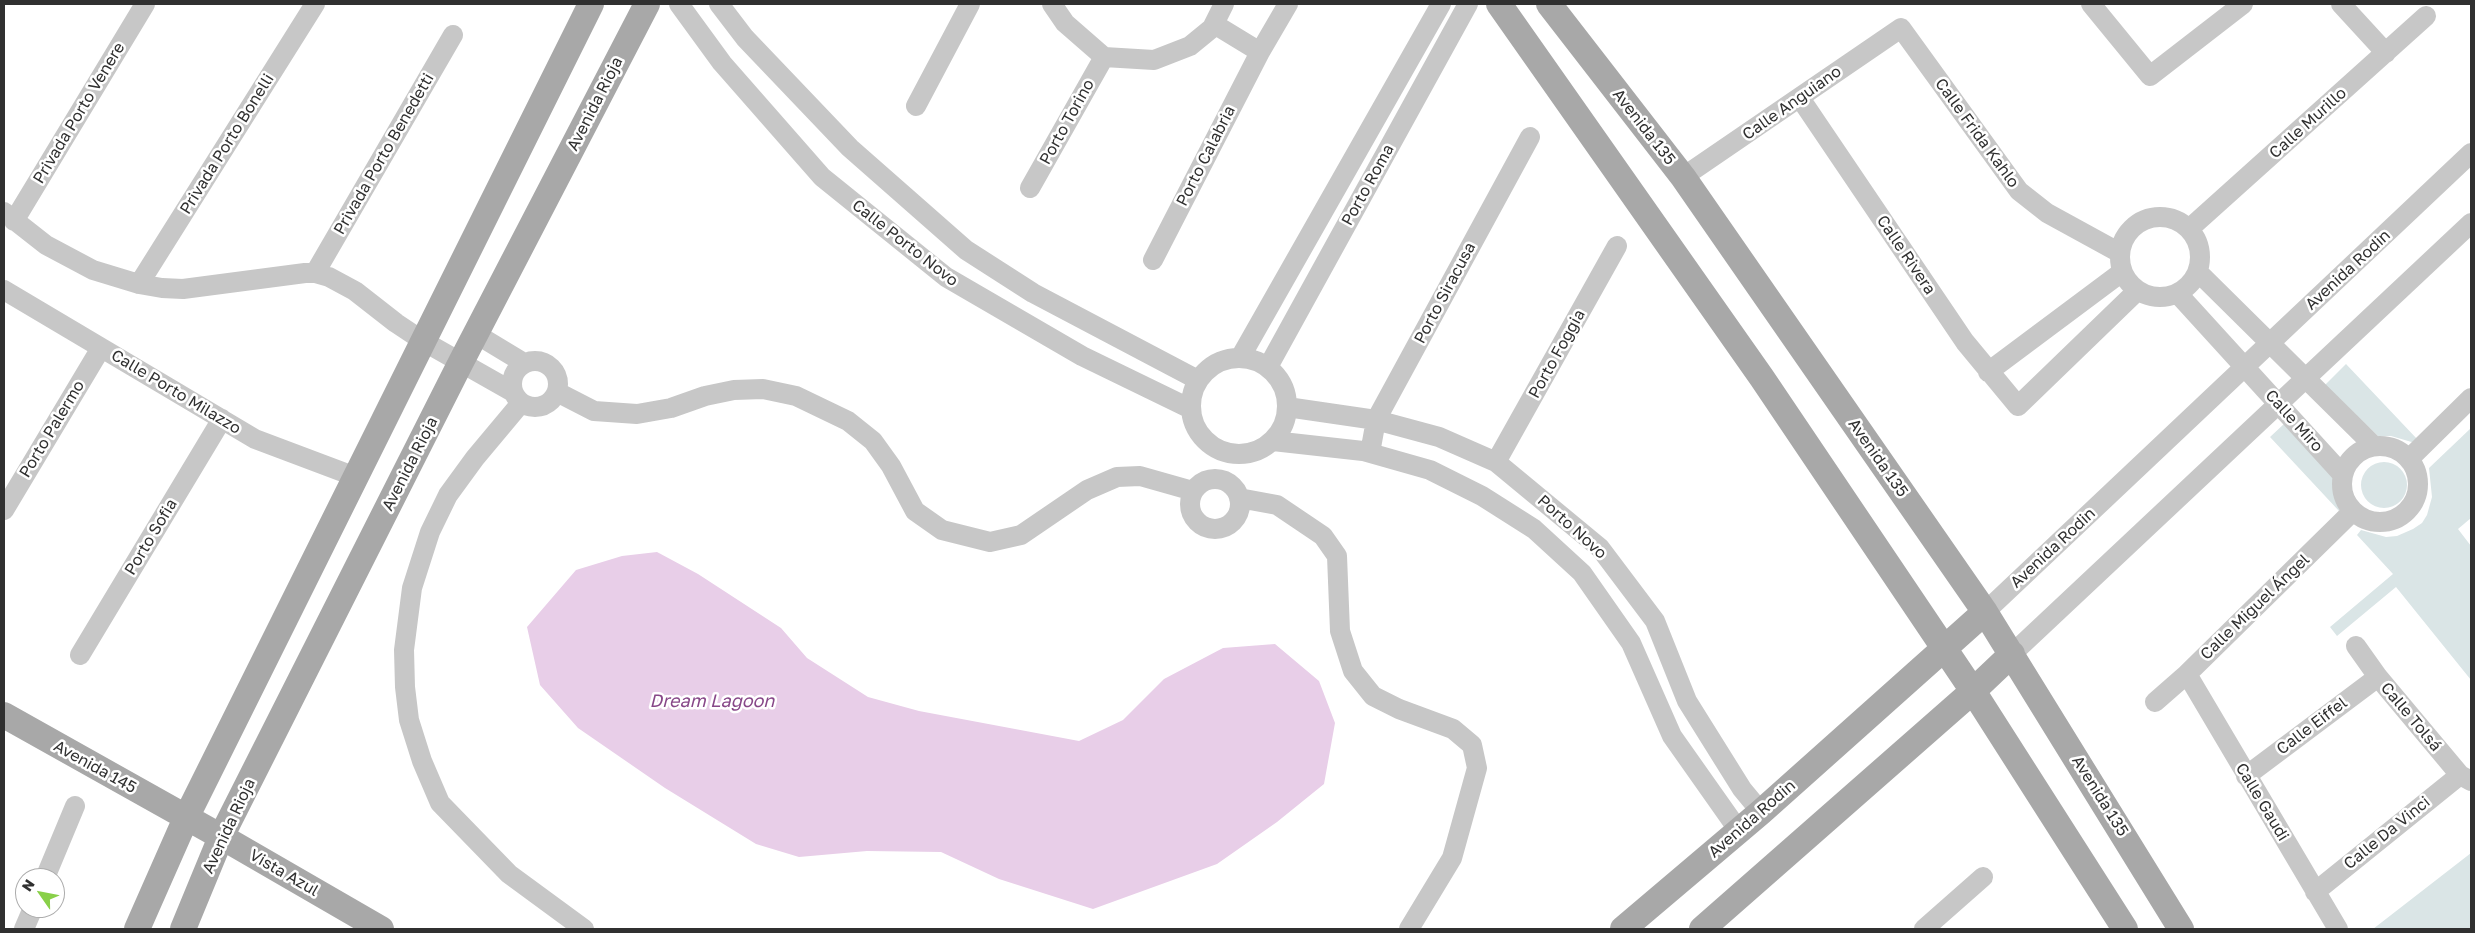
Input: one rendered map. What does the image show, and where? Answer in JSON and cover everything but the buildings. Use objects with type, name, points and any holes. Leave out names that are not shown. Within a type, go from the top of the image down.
[{"type":"main road","points":[[137,929],[186,818],[591,4]]},
{"type":"main road","name":"Avenida Rioja","points":[[183,929],[221,837],[461,362],[647,4]]},
{"type":"main road","points":[[1499,4],[1762,378],[1973,691],[2124,929]]},
{"type":"main road","name":"Avenida 135","points":[[1549,4],[1683,177],[1985,612],[2181,929]]},
{"type":"main road","name":"Avenida Rodin","points":[[1622,929],[1761,812],[1945,650],[1985,612]]},
{"type":"main road","points":[[1702,929],[1973,691],[2012,654]]},
{"type":"main road","name":"Avenida 145","points":[[4,715],[186,818]]},
{"type":"main road","name":"Vista Azul","points":[[186,818],[381,929]]},
{"type":"street","name":"Privada Porto Venere","points":[[9,217],[145,4]]},
{"type":"street","name":"Privada Porto Bonelli","points":[[139,284],[315,4]]},
{"type":"street","name":"Calle Porto Novo","points":[[679,4],[722,63],[822,177],[946,277],[1082,356],[1191,409]]},
{"type":"street","name":"Calle Porto Novo","points":[[719,4],[745,38],[850,148],[966,250],[1033,294],[1198,380]]},
{"type":"street","points":[[916,106],[970,4]]},
{"type":"street","points":[[1052,4],[1066,23],[1104,57],[1154,60],[1190,46],[1212,28],[1224,4]]},
{"type":"street","name":"Porto Calabria","points":[[1153,260],[1260,52],[1288,4]]},
{"type":"street","name":"Porto Roma","points":[[1268,367],[1468,4]]},
{"type":"street","points":[[2091,4],[2150,76],[2243,4]]},
{"type":"street","points":[[2341,4],[2386,53]]},
{"type":"street","points":[[1437,11],[1454,30]]},
{"type":"street","name":"Porto Roma","points":[[1240,358],[1437,11]]},
{"type":"street","name":"Calle Murillo","points":[[2189,229],[2426,16]]},
{"type":"street","points":[[1214,24],[1260,52]]},
{"type":"street","name":"Calle Anguiano","points":[[1683,177],[1901,28]]},
{"type":"street","name":"Calle Frida Kahlo","points":[[1901,28],[2019,191],[2046,213],[2121,262]]},
{"type":"street","name":"Privada Porto Benedetti","points":[[315,273],[453,35]]},
{"type":"street","name":"Porto Torino","points":[[1030,188],[1104,57]]},
{"type":"street","name":"Calle Rivera","points":[[1800,98],[1965,342],[2018,406],[2137,291]]},
{"type":"street","name":"Porto Siracusa","points":[[1370,453],[1376,420],[1530,137]]},
{"type":"street","name":"Avenida Rodin","points":[[1985,612],[2471,153]]},
{"type":"street","points":[[9,217],[46,245],[93,270],[139,284],[183,289],[315,273],[342,283],[423,341],[461,362],[517,398],[530,406],[541,406],[550,401],[556,392],[558,378],[551,366],[538,360],[524,363],[513,376],[517,398],[448,495],[430,532],[412,588],[404,650],[405,687],[409,720],[422,760],[440,803],[509,874],[584,929]]},
{"type":"street","points":[[1988,372],[2121,262],[2129,232],[2147,219],[2170,218],[2189,229],[2196,239],[2200,251],[2198,272],[2189,286],[2178,294],[2160,298],[2150,297],[2137,291],[2130,284],[2121,262]]},
{"type":"street","points":[[2012,654],[2471,223]]},
{"type":"street","name":"Porto Foggia","points":[[1496,462],[1617,246]]},
{"type":"street","points":[[2198,272],[2374,446]]},
{"type":"street","name":"Calle Porto Milazzo","points":[[4,290],[271,447],[356,477]]},
{"type":"street","points":[[2178,294],[2245,367]]},
{"type":"street","points":[[476,334],[524,363]]},
{"type":"street","name":"Porto Palermo","points":[[4,510],[101,348]]},
{"type":"street","points":[[1240,358],[1255,360],[1268,367],[1282,385],[1288,407],[1281,431],[1260,450],[1245,454],[1229,454],[1214,448],[1202,438],[1194,424],[1191,409],[1192,394],[1198,380],[1210,368],[1224,360],[1240,358]]},
{"type":"street","name":"Calle Miro","points":[[2245,367],[2343,475]]},
{"type":"street","points":[[556,392],[594,411],[637,414],[671,408],[705,396],[734,390],[762,390],[796,396],[820,405],[848,421],[872,441],[891,466],[915,511],[942,530],[990,542],[1021,535],[1087,490],[1117,476],[1140,476],[1194,490]]},
{"type":"street","points":[[2409,459],[2471,398]]},
{"type":"street","name":"Porto Novo","points":[[1288,407],[1376,420],[1439,437],[1496,462],[1600,548],[1655,621],[1687,701],[1710,741],[1742,789],[1761,812]]},
{"type":"street","name":"Porto Sofia","points":[[80,655],[222,419]]},
{"type":"street","name":"Porto Novo","points":[[1273,440],[1370,453],[1430,470],[1482,496],[1534,530],[1582,573],[1631,643],[1672,736],[1739,831]]},
{"type":"street","points":[[2374,446],[2393,448],[2409,459],[2416,470],[2418,482],[2416,495],[2410,507],[2395,518],[2376,522],[2364,518],[2353,511],[2346,500],[2342,488],[2343,475],[2349,461],[2360,451],[2374,446]]},
{"type":"street","points":[[1215,478],[1230,484],[1240,498],[1240,506],[1234,520],[1219,528],[1211,529],[1196,521],[1192,514],[1190,498],[1194,490],[1206,480],[1215,478]]},
{"type":"street","points":[[1240,498],[1277,505],[1323,536],[1337,556],[1340,631],[1353,671],[1373,696],[1399,709],[1453,729],[1472,745],[1477,768],[1452,858],[1410,929]]},
{"type":"street","name":"Calle Miguel Ángel","points":[[2155,702],[2187,674],[2353,511]]},
{"type":"street","name":"Calle Tolsá","points":[[2356,646],[2378,677],[2466,778]]},
{"type":"street","name":"Calle Gaudi","points":[[2187,674],[2338,929]]},
{"type":"street","name":"Calle Eiffel","points":[[2246,776],[2378,677]]},
{"type":"street","name":"Calle Da Vinci","points":[[2315,892],[2466,778]]},
{"type":"street","points":[[49,868],[75,806]]},
{"type":"street","points":[[1924,929],[1983,877]]},
{"type":"shaded area","points":[[2346,364],[2418,440],[2415,443],[2391,436],[2378,436],[2325,385]]},
{"type":"shaded area","points":[[2285,423],[2335,474],[2336,495],[2341,509],[2339,511],[2270,437]]},
{"type":"shaded area","points":[[2471,428],[2471,518],[2458,529],[2471,546],[2471,680],[2396,587],[2337,636],[2330,627],[2393,574],[2357,535],[2361,530],[2386,537],[2397,536],[2422,523],[2427,515],[2432,497],[2429,468]]},
{"type":"shaded area","points":[[2379,462],[2389,462],[2403,472],[2407,485],[2403,498],[2397,504],[2389,508],[2379,508],[2365,498],[2361,490],[2361,480],[2371,466]]},
{"type":"shaded area","points":[[2471,853],[2471,929],[2373,929]]},
{"type":"water","name":"Dream Lagoon","points":[[657,552],[698,574],[781,628],[807,658],[868,697],[919,711],[1079,741],[1123,720],[1164,679],[1223,648],[1275,644],[1319,681],[1335,723],[1324,784],[1277,822],[1217,864],[1093,909],[999,879],[941,852],[867,851],[799,857],[756,844],[665,788],[578,728],[540,685],[527,627],[576,570],[622,556]]}]
